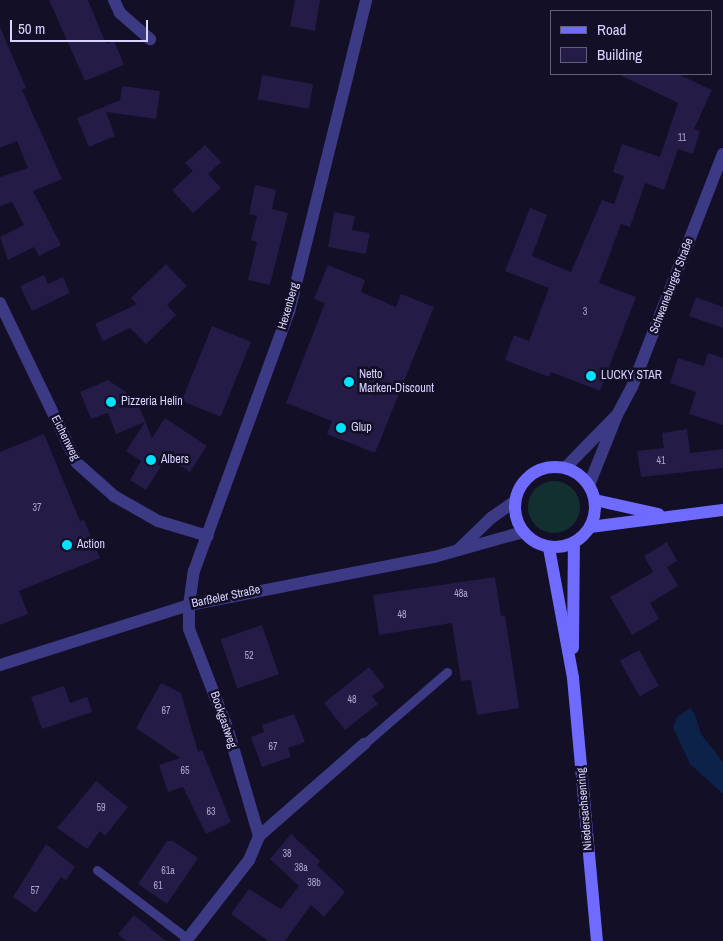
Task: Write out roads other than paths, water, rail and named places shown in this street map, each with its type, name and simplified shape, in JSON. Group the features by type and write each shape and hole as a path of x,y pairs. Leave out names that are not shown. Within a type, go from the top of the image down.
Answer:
{"main road":[{"path":"552,467 565,468 582,478 589,486 595,500 590,527 574,543 549,548 534,542 523,532 516,517 515,501 528,477 552,467"},
{"path":"595,500 665,516"},
{"path":"590,527 723,510"},
{"name":"Niedersachsenring","path":"573,678 574,543"},
{"name":"Niedersachsenring","path":"549,548 573,678 598,941"}],"street":[{"path":"114,0 120,13 150,39"},
{"name":"Hexenberg","path":"189,605 194,571 289,312 366,0"},
{"name":"Schwaneburger Straße","path":"589,486 617,415 632,388 723,154"},
{"name":"Eichenweg","path":"0,303 77,463 114,496 158,521 208,536"},
{"name":"Schwaneburger Straße","path":"565,468 617,415"},
{"path":"458,550 491,518 515,501"},
{"name":"Barßeler Straße","path":"0,665 189,605 458,550 523,532"},
{"name":"Bookgastweg","path":"189,605 189,629 228,730 259,836"},
{"path":"187,940 249,860 259,836 364,744"}],"lane":[{"path":"364,744 447,672"},
{"path":"97,870 187,940"}],"water":[{"path":"690,708 695,714 701,734 723,762 723,794 690,764 673,727 677,717"}],"place":[{"name":"LUCKY STAR","path":"591,376"},
{"name":"Netto Marken-Discount","path":"349,382"},
{"name":"Pizzeria Helin","path":"111,402"},
{"name":"Glup","path":"341,428"},
{"name":"Albers","path":"151,460"},
{"name":"Action","path":"67,545"}]}
